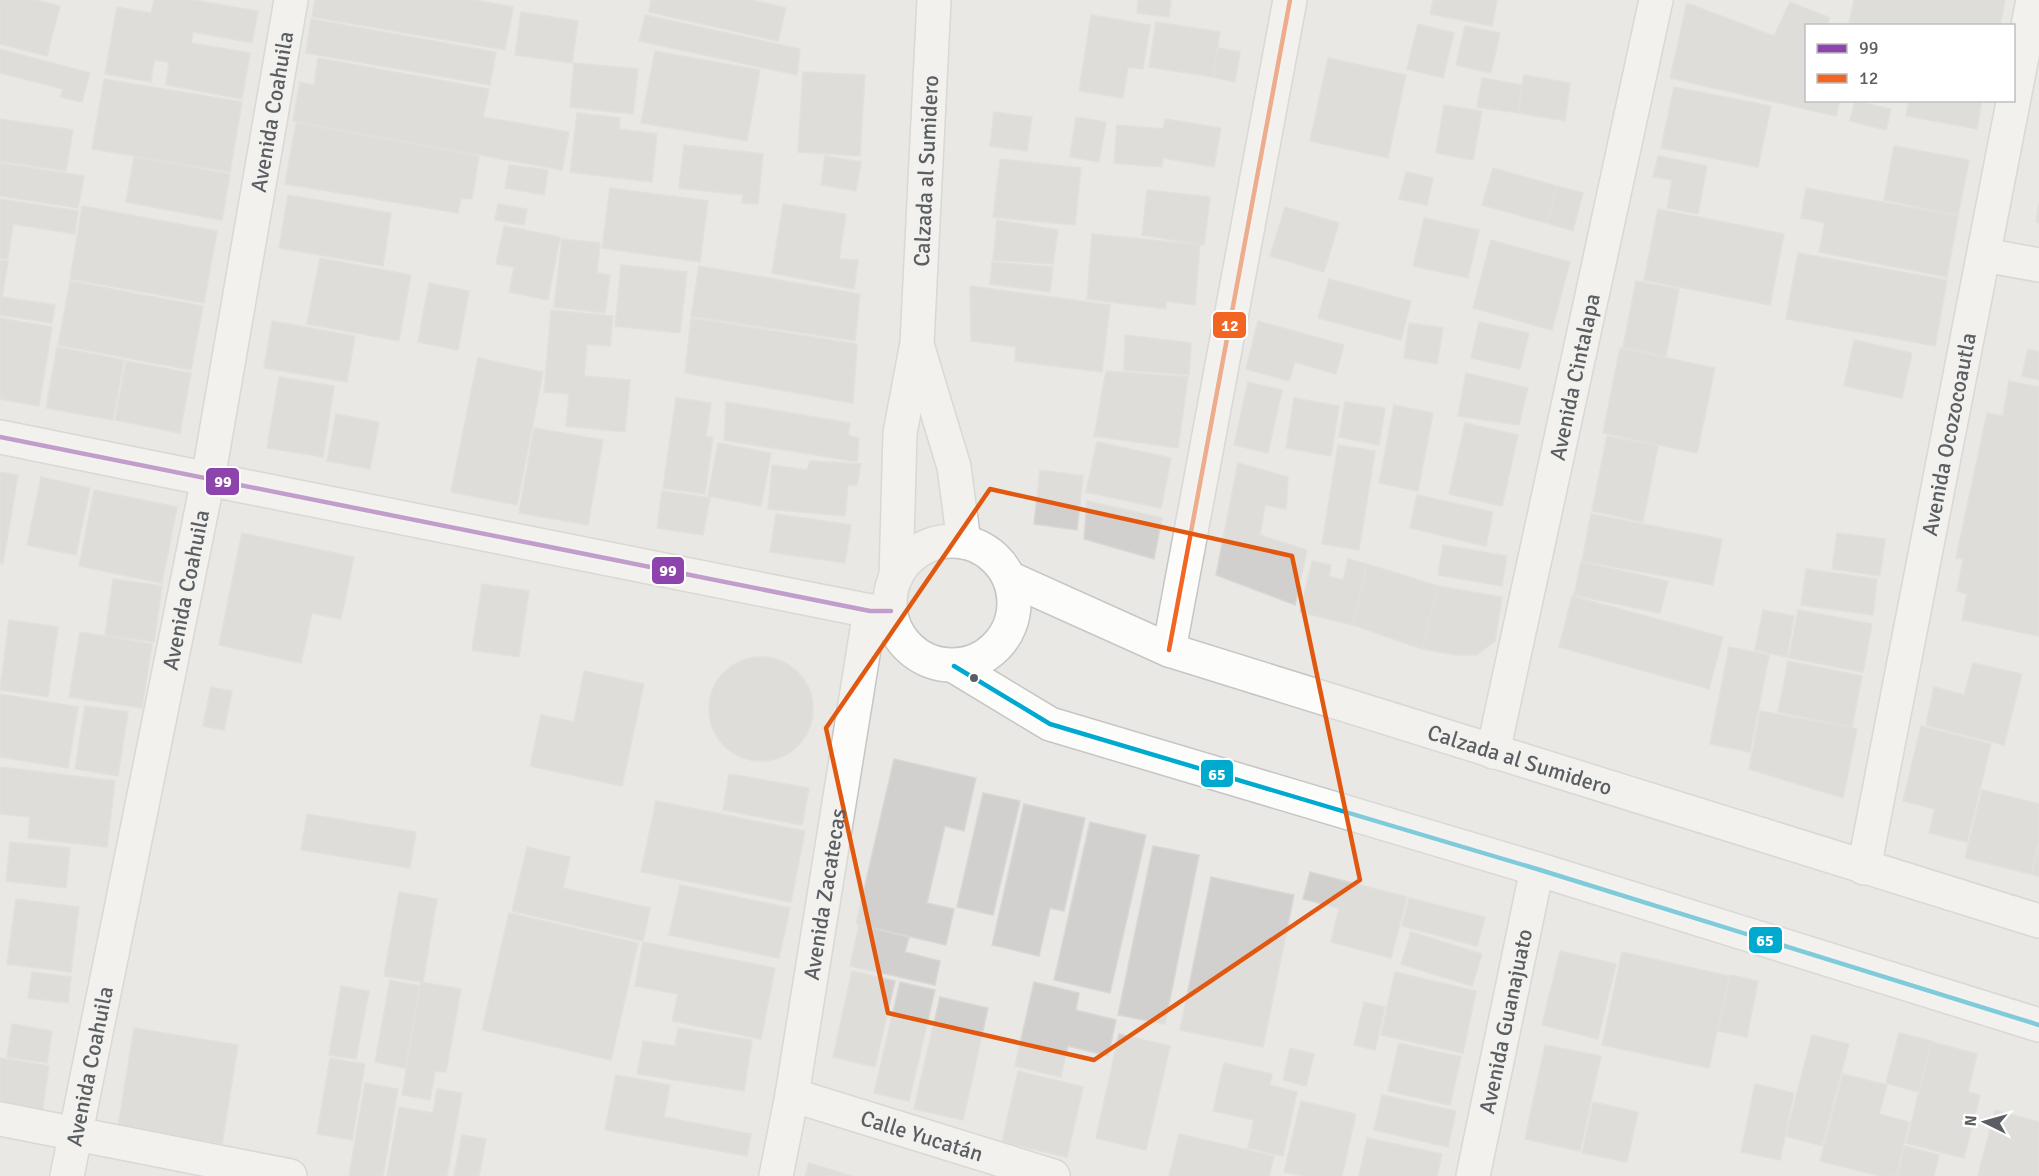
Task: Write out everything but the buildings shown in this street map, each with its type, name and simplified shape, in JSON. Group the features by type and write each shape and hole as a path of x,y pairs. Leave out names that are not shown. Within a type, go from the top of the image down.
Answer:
{"street":[{"name":"Avenida Coahuila","path":"67,1176 208,479 291,0"},
{"name":"Calzada al Sumidero","path":"896,577 900,433 917,343 934,0"},
{"path":"1169,650 1290,0"},
{"name":"Avenida Cintalapa","path":"1494,752 1656,0"},
{"name":"Avenida Ocozocoautla","path":"2015,94 2033,0"},
{"name":"Avenida Ocozocoautla","path":"1864,868 2013,102"},
{"path":"1984,255 2039,265"},
{"name":"Calzada al Sumidero","path":"917,343 954,467 964,542"},
{"path":"0,437 880,611 905,643 918,655 934,663 954,666 974,662 991,652 1005,637 1012,619 1014,598 1009,578 998,561 983,549 964,542 944,541 924,547 907,559 880,611"},
{"name":"Calzada al Sumidero","path":"1009,578 1169,650 2039,921"},
{"name":"Avenida Zacatecas","path":"776,1176 880,611"},
{"path":"954,666 1050,724 1537,869 2039,1026"},
{"name":"Avenida Guanajuato","path":"1473,1176 1537,869"},
{"name":"Calle Yucatán","path":"792,1095 1053,1176"},
{"path":"0,1119 290,1176"}],"highlighted area":[{"path":"990,489 1292,556 1360,880 1094,1060 888,1013 826,728"}],"transit line":[{"name":"12","path":"1169,650 1290,0"},
{"name":"99","path":"0,437 870,611 891,611"},
{"name":"65","path":"954,666 1050,724 1537,869 2039,1025"}]}
